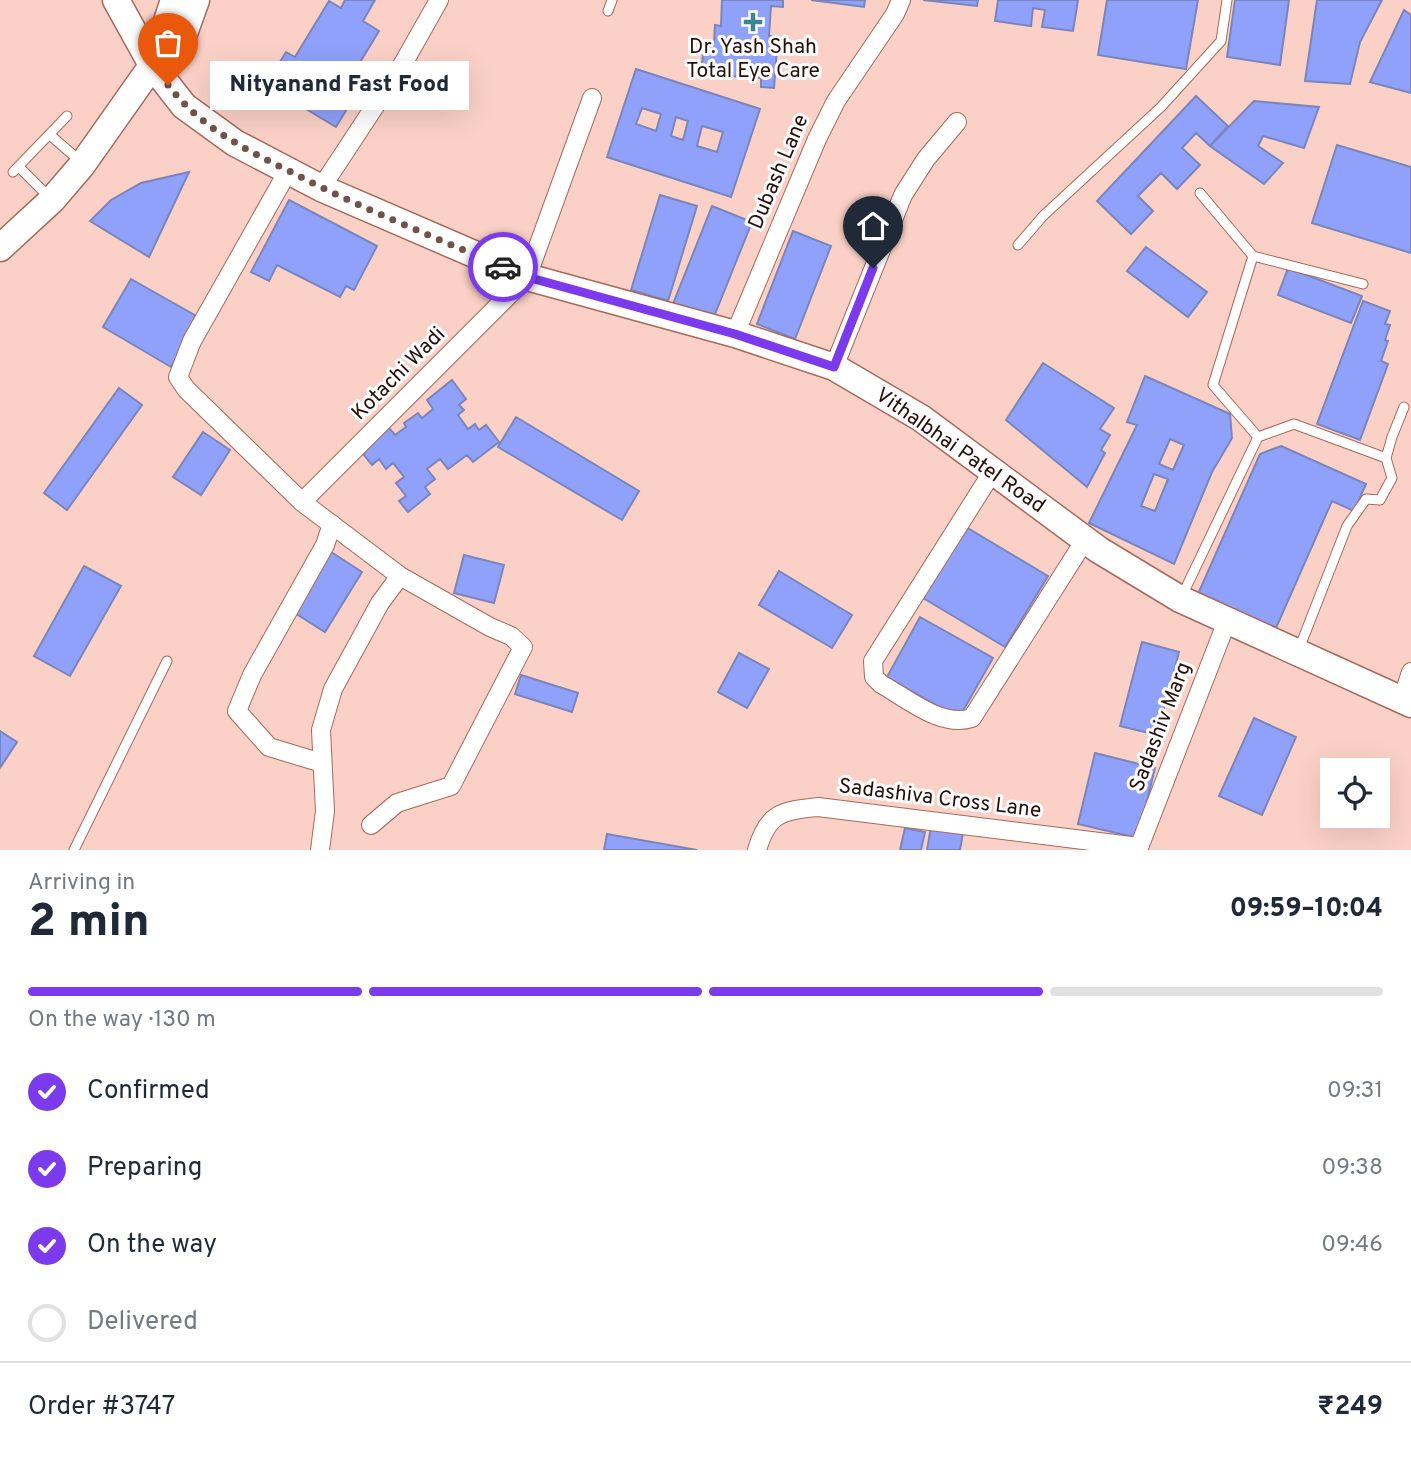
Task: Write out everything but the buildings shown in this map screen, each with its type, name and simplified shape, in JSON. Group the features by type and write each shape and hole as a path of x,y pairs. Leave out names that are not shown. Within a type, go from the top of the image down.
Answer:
{"main road":[{"name":"Vithalbhai Patel Road","path":"117,0 157,59 184,106 235,143 321,188 527,277 735,334 834,367 921,418 1085,540 1180,599 1406,702"},
{"path":"157,59 174,0"},
{"path":"0,248 52,200 83,164 157,59 182,39 196,0"}],"street":[{"path":"321,188 404,62 439,0"},
{"name":"Dubash Lane","path":"735,334 835,102 895,15 901,0"},
{"path":"527,277 592,98"},
{"path":"834,367 903,195 926,159 957,122"},
{"path":"288,171 192,341 178,377 186,389 302,502 400,576 511,636 523,647 451,786 397,803 370,825"},
{"name":"Kotachi Wadi","path":"302,502 527,277"},
{"path":"993,471 873,661 874,677 881,684 946,720 961,721 972,718 1085,540"},
{"path":"322,763 269,747 237,711 252,675 325,545 332,524"},
{"path":"320,850 325,811 321,730 333,689 380,603 400,576"},
{"name":"Sadashiv Marg","path":"1138,848 1227,621"},
{"path":"1406,702 1411,672"},
{"name":"Sadashiva Cross Lane","path":"757,850 767,824 784,811 818,807 1138,848"}],"lane":[{"path":"608,11 612,0"},
{"path":"1018,245 1044,216 1161,107 1221,41 1227,0"},
{"path":"52,200 16,170 67,116"},
{"path":"50,135 83,164"},
{"path":"1200,193 1253,256 1363,284"},
{"path":"1253,256 1213,385 1258,437"},
{"path":"1297,653 1348,526 1366,499 1380,500 1392,478 1386,458 1404,407"},
{"path":"1180,599 1258,437 1294,424 1386,458"},
{"path":"74,850 167,661"}],"way so far":[{"path":"168,85 184,106 235,143 321,188 503,267"}],"place":[{"name":"Dr. Yash Shah Total Eye Care","path":"753,22"},
{"name":"Nityanand Fast Food","path":"168,85"}],"route":[{"path":"503,267 527,277 735,334 834,367 873,268"}]}
